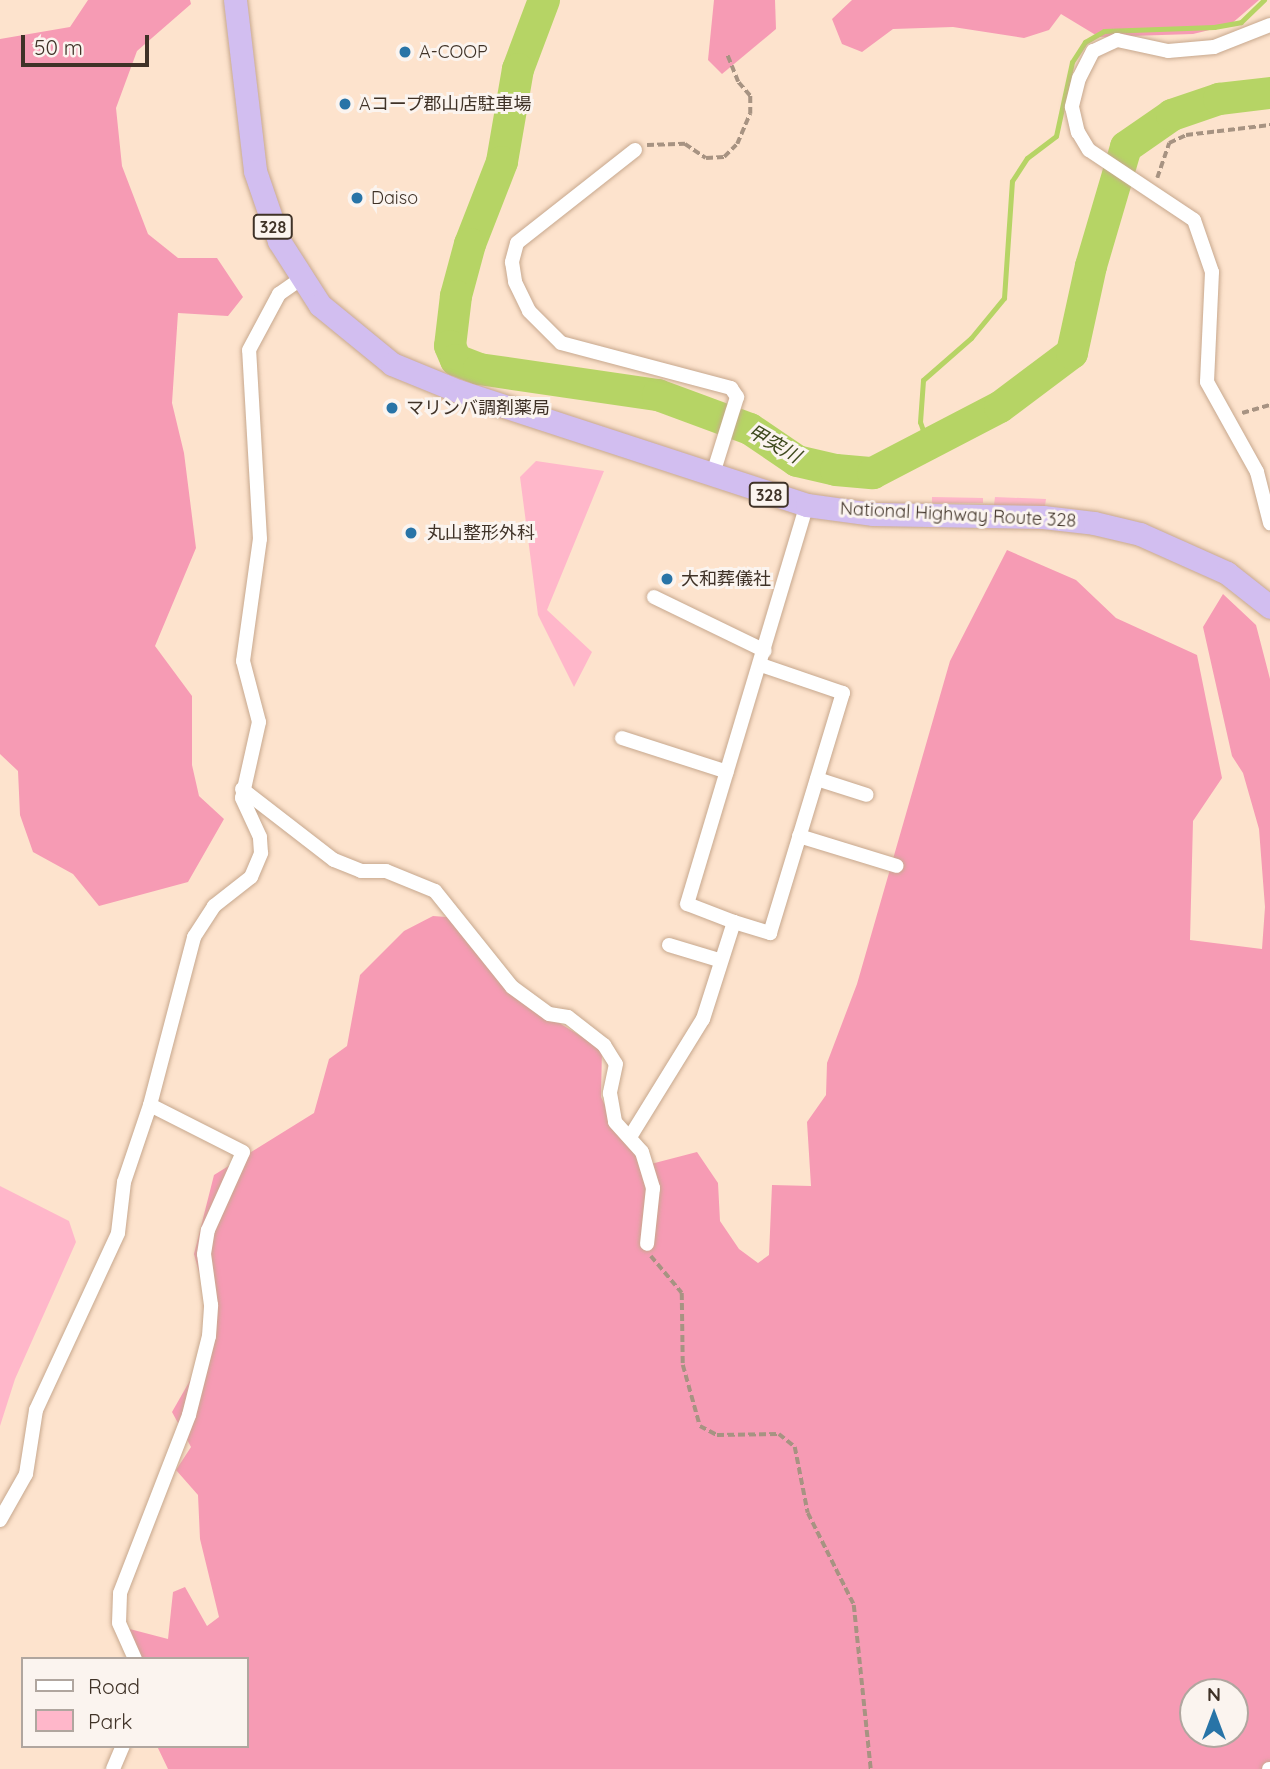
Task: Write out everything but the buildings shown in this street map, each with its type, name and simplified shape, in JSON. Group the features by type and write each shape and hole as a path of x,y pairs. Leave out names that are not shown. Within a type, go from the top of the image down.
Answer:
{"highway":[{"name":"National Highway Route 328","path":"235,0 255,171 275,233 302,278 342,327 392,364 458,391 714,470 807,505 873,514 994,514 1094,523 1187,552 1227,573 1270,607"}],"street":[{"path":"1270,25 1214,47 1168,51 1117,40 1093,51 1079,78 1072,107 1078,132 1089,150 1194,219 1212,272 1214,310 1207,382 1257,472 1270,523"},
{"path":"635,150 517,243 512,262 521,297 545,330 561,343 727,385 737,397 714,470"},
{"path":"0,1520 26,1474 36,1410 114,1245 124,1182 150,1105 194,937 214,906 251,877 259,860 260,837 245,808 242,789 258,743 259,722 243,661 260,539 249,350 279,294 302,278"},
{"path":"654,597 763,658 843,693 770,933 687,904 763,658 807,505"},
{"path":"622,738 726,772"},
{"path":"817,779 867,795"},
{"path":"242,789 334,860 361,871 386,871 435,891 512,987 549,1014 568,1017 604,1045 616,1064 610,1093 615,1122 642,1152 653,1188 647,1244"},
{"path":"799,836 897,866"},
{"path":"630,1137 703,1019 719,960 734,922"},
{"path":"669,945 719,960"},
{"path":"134,1657 119,1623 120,1593 189,1415 209,1336 211,1305 204,1254 208,1230 243,1152 150,1105"},
{"path":"113,1769 123,1748"}],"path":[{"path":"635,150 656,142 685,144 706,158 724,157 737,145 750,114 750,96 738,82 727,55"},
{"path":"1150,192 1169,143 1186,135 1270,124"},
{"path":"1225,417 1270,405"},
{"path":"647,1244 652,1260 682,1293 683,1365 701,1426 717,1435 779,1434 795,1447 808,1513 854,1605 871,1769"}],"green space":[{"path":"536,461 604,471 547,610 592,652 574,687 538,615 520,477"},
{"path":"932,497 983,498 983,503 932,503"},
{"path":"995,497 1046,499 1045,506 994,505"},
{"path":"0,1186 69,1221 76,1242 15,1379 0,1426"}],"shaded area":[{"path":"88,0 190,0 191,4 137,51 116,108 122,166 148,234 178,258 217,258 243,297 228,316 178,313 172,403 184,453 196,548 155,646 192,696 192,765 199,796 224,819 188,882 99,906 73,874 33,852 20,815 18,771 0,754 0,39 70,27"},
{"path":"714,0 775,0 776,29 722,74 708,60"},
{"path":"852,0 1259,0 1230,25 1193,34 1099,37 1061,14 1049,30 1024,38 953,27 893,29 862,52 842,44 832,19"},
{"path":"1007,550 1076,580 1116,618 1197,655 1222,778 1193,821 1190,940 1262,949 1265,907 1259,829 1243,773 1232,756 1203,627 1223,594 1256,625 1270,679 1270,1769 168,1769 158,1748 248,1748 248,1657 131,1657 122,1627 168,1639 173,1592 185,1587 207,1626 219,1617 200,1539 198,1495 176,1470 191,1447 172,1412 216,1335 194,1254 214,1175 314,1113 329,1059 347,1046 360,975 404,931 433,916 460,918 510,993 602,1049 601,1097 618,1132 647,1165 697,1152 718,1183 720,1221 739,1249 758,1263 769,1255 772,1185 811,1186 807,1122 826,1095 827,1063 857,984 950,661"}],"waterway":[{"name":"甲突川","path":"544,0 518,69 502,162 470,244 456,296 450,346 456,360 479,369 658,395 750,429 797,461 836,470 873,473 1000,407 1072,353 1091,266 1126,147 1172,115 1219,99 1270,93"},
{"path":"928,445 920,422 923,380 971,338 1004,298 1012,181 1027,158 1056,136 1072,62 1085,42 1104,31 1214,27 1241,22 1264,0"}],"place":[{"name":"A-COOP","path":"405,52"},
{"name":"Aコープ郡山店駐車場","path":"345,104"},
{"name":"Daiso","path":"357,198"},
{"name":"マリンバ調剤薬局","path":"392,408"},
{"name":"丸山整形外科","path":"411,533"},
{"name":"大和葬儀社","path":"667,579"}]}
